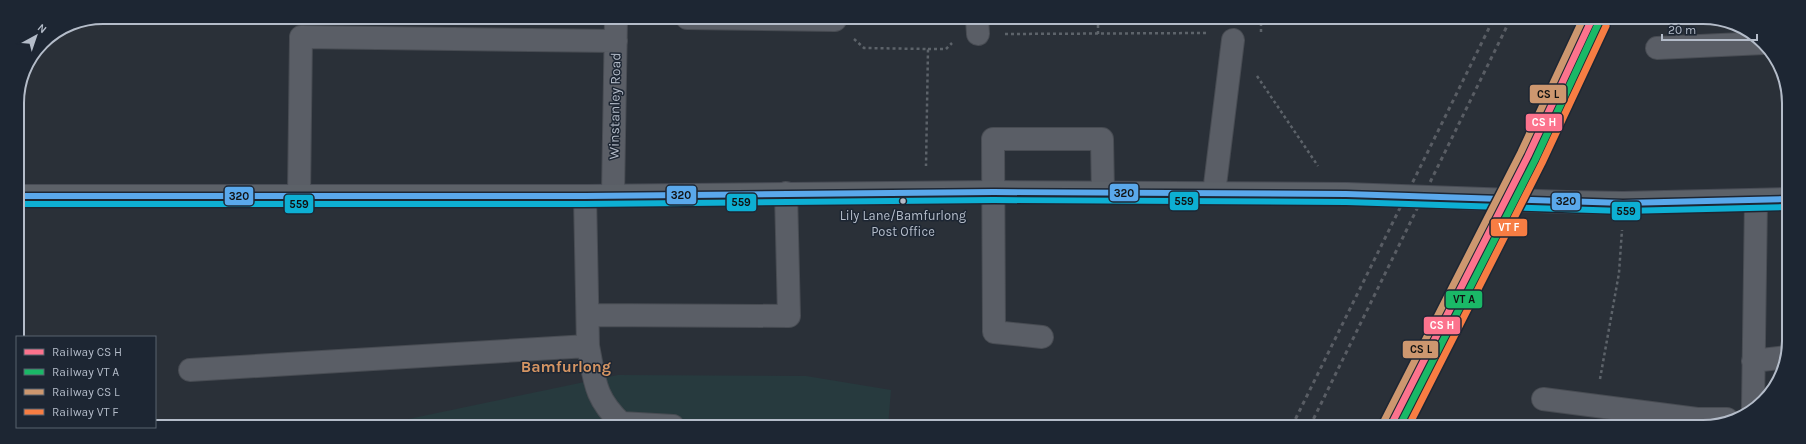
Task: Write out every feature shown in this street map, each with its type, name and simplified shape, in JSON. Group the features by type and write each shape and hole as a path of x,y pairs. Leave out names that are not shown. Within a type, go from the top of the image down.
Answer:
{"main road":[{"path":"24,196 585,196 786,193 1102,192 1341,194 1623,203 1782,199"}],"street":[{"name":"Winstanley Road","path":"613,195 616,24"},
{"path":"299,196 301,37 616,41"},
{"path":"1214,193 1233,40"},
{"path":"1658,48 1756,44"},
{"path":"1042,337 994,332 994,192 992,140 1102,139 1102,192"},
{"path":"588,315 788,316 786,193"},
{"path":"585,196 588,346 596,388 606,408 618,420"},
{"path":"1753,402 1756,201"},
{"path":"190,370 588,346"},
{"path":"1753,361 1780,357"},
{"path":"1543,399 1697,419 1713,419"}],"path":[{"path":"839,24 864,48 946,49 962,34 978,26 1098,34 1207,33 1233,40 1341,194"},
{"path":"1098,24 1098,34"},
{"path":"925,192 928,49"},
{"path":"1592,405 1603,370 1619,272 1623,203"}],"green space":[{"path":"618,375 806,376 891,390 888,420 404,420"}],"railway":[{"path":"1295,420 1491,24"},
{"path":"1313,420 1508,24"}],"transit line":[{"path":"1385,420 1521,152 1581,24"},
{"path":"1394,420 1528,156 1590,24"},
{"path":"1403,420 1535,160 1598,24"},
{"path":"1412,420 1542,163 1606,26"},
{"name":"320","path":"24,196 585,196 994,192 1346,194 1623,203 1782,199"},
{"name":"559","path":"24,204 585,204 994,200 1346,202 1623,211 1782,207"}],"place":[{"name":"Lily Lane/Bamfurlong Post Office","path":"903,201"}],"district":[{"name":"Bamfurlong","path":"566,366"}]}
